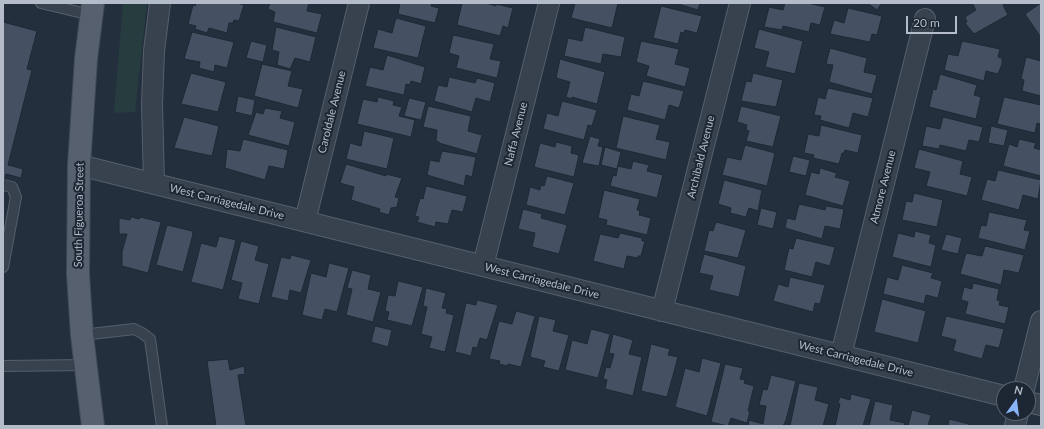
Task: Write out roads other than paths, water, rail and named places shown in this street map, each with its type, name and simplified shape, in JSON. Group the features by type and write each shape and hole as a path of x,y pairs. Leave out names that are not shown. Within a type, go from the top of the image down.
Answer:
{"main road":[{"name":"South Figueroa Street","path":"92,9 86,59 79,165 78,274 82,335 93,426"}],"street":[{"path":"154,184 152,104 154,52 160,3"},
{"name":"Caroldale Avenue","path":"305,220 359,3"},
{"name":"Naffa Avenue","path":"483,266 549,3"},
{"name":"Archibald Avenue","path":"662,311 740,3"},
{"name":"Atmore Avenue","path":"841,355 925,18"},
{"name":"West Carriagedale Drive","path":"79,165 305,220 996,394"},
{"path":"1026,381 1041,321"}],"lane":[{"path":"41,3 92,9"},
{"path":"3,185 12,187 16,197 3,267"},
{"path":"82,335 134,329 150,339 162,426"},
{"path":"3,366 86,365"}]}
